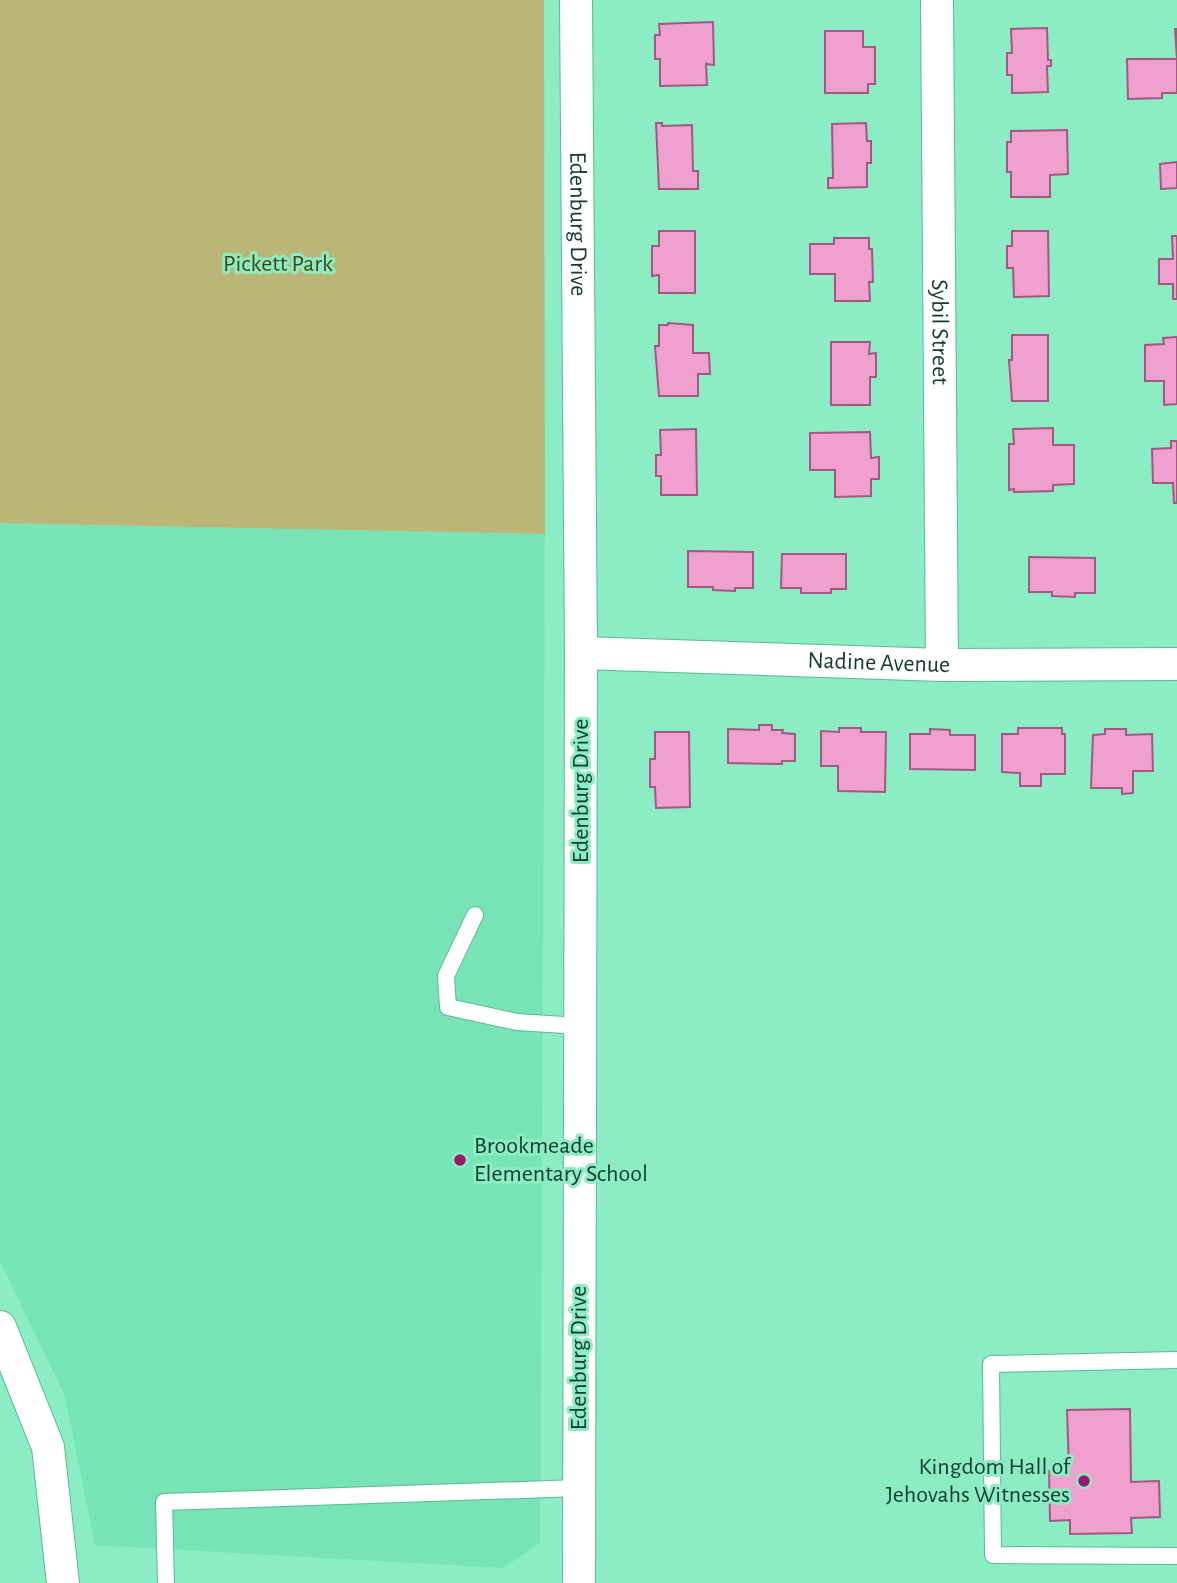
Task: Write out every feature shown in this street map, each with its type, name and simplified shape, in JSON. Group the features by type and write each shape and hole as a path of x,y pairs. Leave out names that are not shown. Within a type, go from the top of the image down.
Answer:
{"street":[{"name":"Edenburg Drive","path":"576,0 581,653 579,1583"},
{"name":"Sybil Street","path":"937,0 942,664"},
{"name":"Nadine Avenue","path":"581,653 942,664 1177,664"},
{"path":"0,1326 48,1447 63,1583"}],"lane":[{"path":"475,915 446,976 448,1007 517,1022 580,1026"},
{"path":"1177,1360 991,1364 993,1555 1177,1556"},
{"path":"166,1583 164,1502 579,1488"}],"shaded area":[{"path":"0,523 545,534 540,1543 503,1568 95,1545 65,1396 0,1261"}],"green space":[{"name":"Pickett Park","path":"0,0 544,0 545,534 0,523"}],"building":[{"path":"713,22 714,65 706,64 707,85 660,86 660,59 655,59 655,35 660,35 659,24"},
{"path":"1047,28 1048,60 1051,60 1051,66 1047,66 1048,92 1012,93 1012,75 1007,75 1007,53 1012,53 1011,29"},
{"path":"825,31 863,31 863,47 875,47 875,84 868,84 868,93 825,93"},
{"path":"1127,59 1177,59 1177,93 1162,93 1162,98 1128,99"},
{"path":"656,123 662,123 662,126 692,125 693,171 698,171 698,189 659,189"},
{"path":"866,123 867,141 871,141 867,187 828,188 828,178 833,178 832,124"},
{"path":"1067,130 1068,174 1050,175 1050,197 1011,197 1011,172 1007,172 1007,142 1011,142 1011,131"},
{"path":"1177,162 1177,188 1161,189 1160,164"},
{"path":"659,231 695,231 695,293 659,293 659,275 652,276 652,246 659,246"},
{"path":"1012,231 1048,231 1049,296 1014,297 1013,268 1007,268 1007,246 1012,246"},
{"path":"1172,236 1177,236 1177,299 1173,299 1173,284 1159,284 1159,259 1173,259"},
{"path":"834,238 869,238 873,282 869,282 870,301 835,301 835,274 810,274 810,244 834,244"},
{"path":"659,325 693,325 693,353 709,353 710,374 698,374 698,396 659,396 655,346 659,346"},
{"path":"1012,335 1048,335 1048,401 1012,401 1009,360 1012,360"},
{"path":"1177,337 1177,404 1164,405 1164,381 1145,381 1145,345 1164,344 1163,338"},
{"path":"831,342 870,342 869,354 876,353 876,377 870,377 870,405 831,405"},
{"path":"1053,428 1053,445 1074,445 1074,484 1053,485 1053,491 1009,490 1009,444 1014,444 1013,429"},
{"path":"696,429 697,495 661,495 661,476 656,476 656,455 661,455 660,430"},
{"path":"870,432 871,458 879,457 879,479 871,479 871,496 835,497 835,470 810,470 810,433"},
{"path":"1171,441 1177,441 1177,503 1174,503 1173,483 1153,483 1152,449 1171,448"},
{"path":"688,551 753,552 753,588 735,588 735,591 713,590 713,587 688,587"},
{"path":"782,554 846,554 846,589 831,589 831,593 801,593 801,588 781,588"},
{"path":"1029,557 1095,558 1095,593 1075,593 1075,597 1052,596 1052,592 1029,592"},
{"path":"759,725 772,725 772,730 795,734 795,761 782,761 782,764 728,763 728,729 759,730"},
{"path":"839,728 861,728 861,732 886,732 885,792 838,791 838,766 821,766 821,731 839,732"},
{"path":"1018,728 1062,728 1062,734 1065,734 1065,774 1041,774 1041,786 1020,786 1020,773 1002,772 1002,734 1018,734"},
{"path":"930,729 950,730 950,735 975,735 975,770 910,769 910,734 930,734"},
{"path":"1105,729 1126,729 1126,735 1152,734 1153,771 1133,771 1133,793 1122,794 1122,788 1091,788 1093,735 1105,734"},
{"path":"655,732 689,732 690,807 656,808 655,787 650,787 650,759 655,759"},
{"path":"1130,1409 1131,1482 1159,1481 1160,1517 1131,1518 1132,1533 1070,1534 1070,1520 1050,1521 1049,1471 1069,1470 1067,1410"}],"place":[{"name":"Brookmeade Elementary School","path":"460,1160"},
{"name":"Kingdom Hall of Jehovahs Witnesses","path":"1084,1481"}]}
